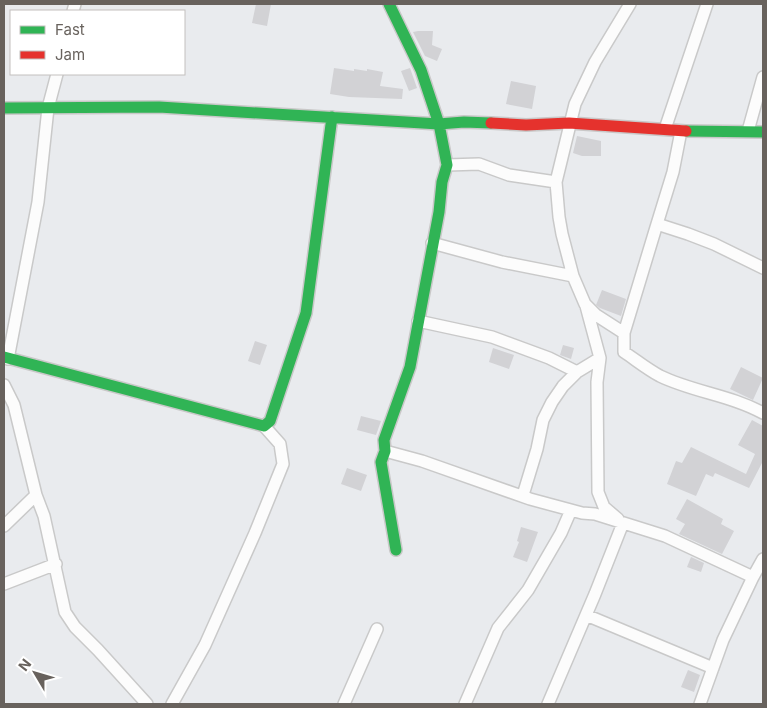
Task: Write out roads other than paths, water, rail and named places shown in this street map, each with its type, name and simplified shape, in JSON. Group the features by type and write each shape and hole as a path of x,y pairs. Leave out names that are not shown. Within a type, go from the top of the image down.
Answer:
{"street":[{"path":"388,4 421,70 439,124 447,165 442,182 410,367 384,440 385,451 381,462 396,550"},
{"path":"623,523 604,507 598,492 596,382 600,358 585,304 573,276 559,217 556,182 575,104 595,62 630,4"},
{"path":"665,129 707,4"},
{"path":"57,75 48,108 38,202 6,358 104,382 264,426 280,444 283,464 255,533 205,645 172,704"},
{"path":"748,131 763,77"},
{"path":"4,108 159,107 439,124 464,122 526,125 569,123 681,131 763,132"},
{"path":"264,426 270,421 306,313 332,117"},
{"path":"681,131 673,172 624,332 624,352 644,367 661,376 734,399 763,413"},
{"path":"447,165 479,164 509,175 556,182"},
{"path":"657,224 714,244 763,268"},
{"path":"432,243 502,262 573,276"},
{"path":"585,304 596,315 624,332"},
{"path":"418,321 492,337 549,358 577,372"},
{"path":"523,495 537,449 543,420 552,402 563,386 577,372 600,358"},
{"path":"4,384 14,405 36,495 44,516 65,612 75,627 147,704"},
{"path":"385,451 422,461 571,510 595,514 665,536 753,577"},
{"path":"4,526 36,495"},
{"path":"465,704 498,628 528,590 561,533 571,510"},
{"path":"548,704 623,523"},
{"path":"700,704 723,640 753,577 763,562"},
{"path":"4,584 56,564"},
{"path":"586,615 712,668"},
{"path":"344,704 377,629"}]}
